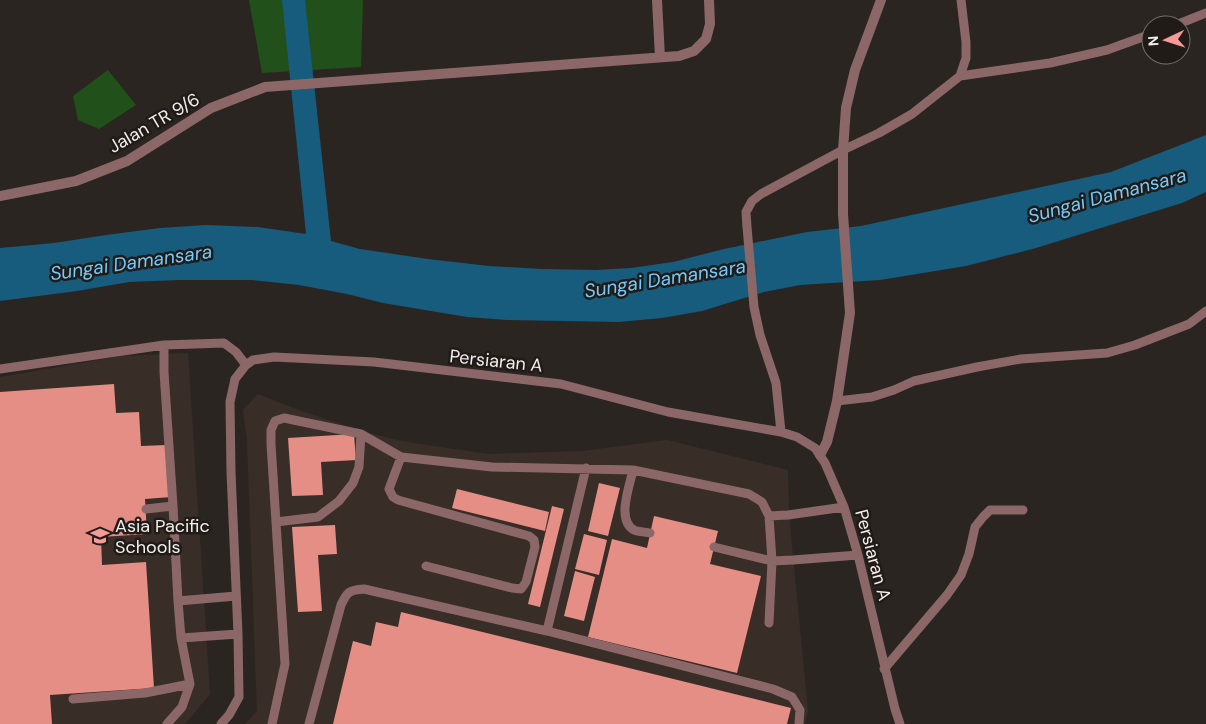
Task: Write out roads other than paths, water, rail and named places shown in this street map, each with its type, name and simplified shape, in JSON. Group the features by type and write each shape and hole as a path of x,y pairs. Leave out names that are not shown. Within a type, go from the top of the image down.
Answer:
{"street":[{"path":"657,0 660,57"},
{"name":"Jalan TR 9/6","path":"0,196 76,181 127,161 211,108 265,87 679,56 694,51 706,39 710,24 709,0"},
{"path":"820,455 827,442 837,401 850,313 843,214 843,150 846,108 855,70 881,0"}],"lane":[{"path":"960,0 966,42 966,58 960,76"},
{"path":"1191,19 1206,13"},
{"path":"781,432 776,383 760,335 754,307 746,212 752,202 761,194 912,114 960,76 1050,64 1107,50 1141,38"},
{"path":"837,401 872,397 914,381 986,365 1022,359 1107,353 1135,345 1189,324 1206,312"},
{"path":"0,369 164,345 224,343 236,352 246,365 235,379 230,402 239,697 229,716 221,724"},
{"path":"164,345 178,601 181,638 190,684 182,707 167,724"},
{"name":"Persiaran A","path":"246,365 253,360 274,357 374,362 561,384 668,412 781,432 797,437 815,448 820,455 844,508 858,555 894,709 900,724"},
{"path":"272,724 285,664 270,444 271,430 275,421 284,418 361,434 401,457 492,467 633,470 749,494 762,502 769,516 772,561 769,623"},
{"path":"276,522 318,517 339,501 353,483 359,468 361,434"},
{"path":"401,457 389,489 393,497 398,500 529,536 534,540 535,547 526,582 521,589 426,566"},
{"path":"547,631 586,468"},
{"path":"633,470 624,510 627,522 634,530 650,533"},
{"path":"146,509 173,506"},
{"path":"769,516 844,508"},
{"path":"884,669 948,595 961,575 969,554 975,528 983,517 990,510 1022,510"},
{"path":"714,547 772,561 858,555"},
{"path":"309,724 341,605 346,595 352,590 364,590 547,631 773,690 792,697 800,710 799,724"},
{"path":"178,601 236,596"},
{"path":"181,638 238,634"},
{"path":"73,699 145,693 190,684"}],"water":[{"name":"Sungai Damansara","path":"282,0 305,0 331,241 360,249 489,266 596,270 631,268 673,262 724,249 807,232 861,226 1111,172 1206,135 1206,192 1182,203 1036,248 966,266 880,280 800,285 764,292 702,311 662,318 619,322 507,320 467,317 383,303 299,285 252,280 129,282 0,301 0,248 54,243 160,228 206,225 258,227 306,234"}],"place":[{"name":"Asia Pacific Schools","path":"100,536"}]}
